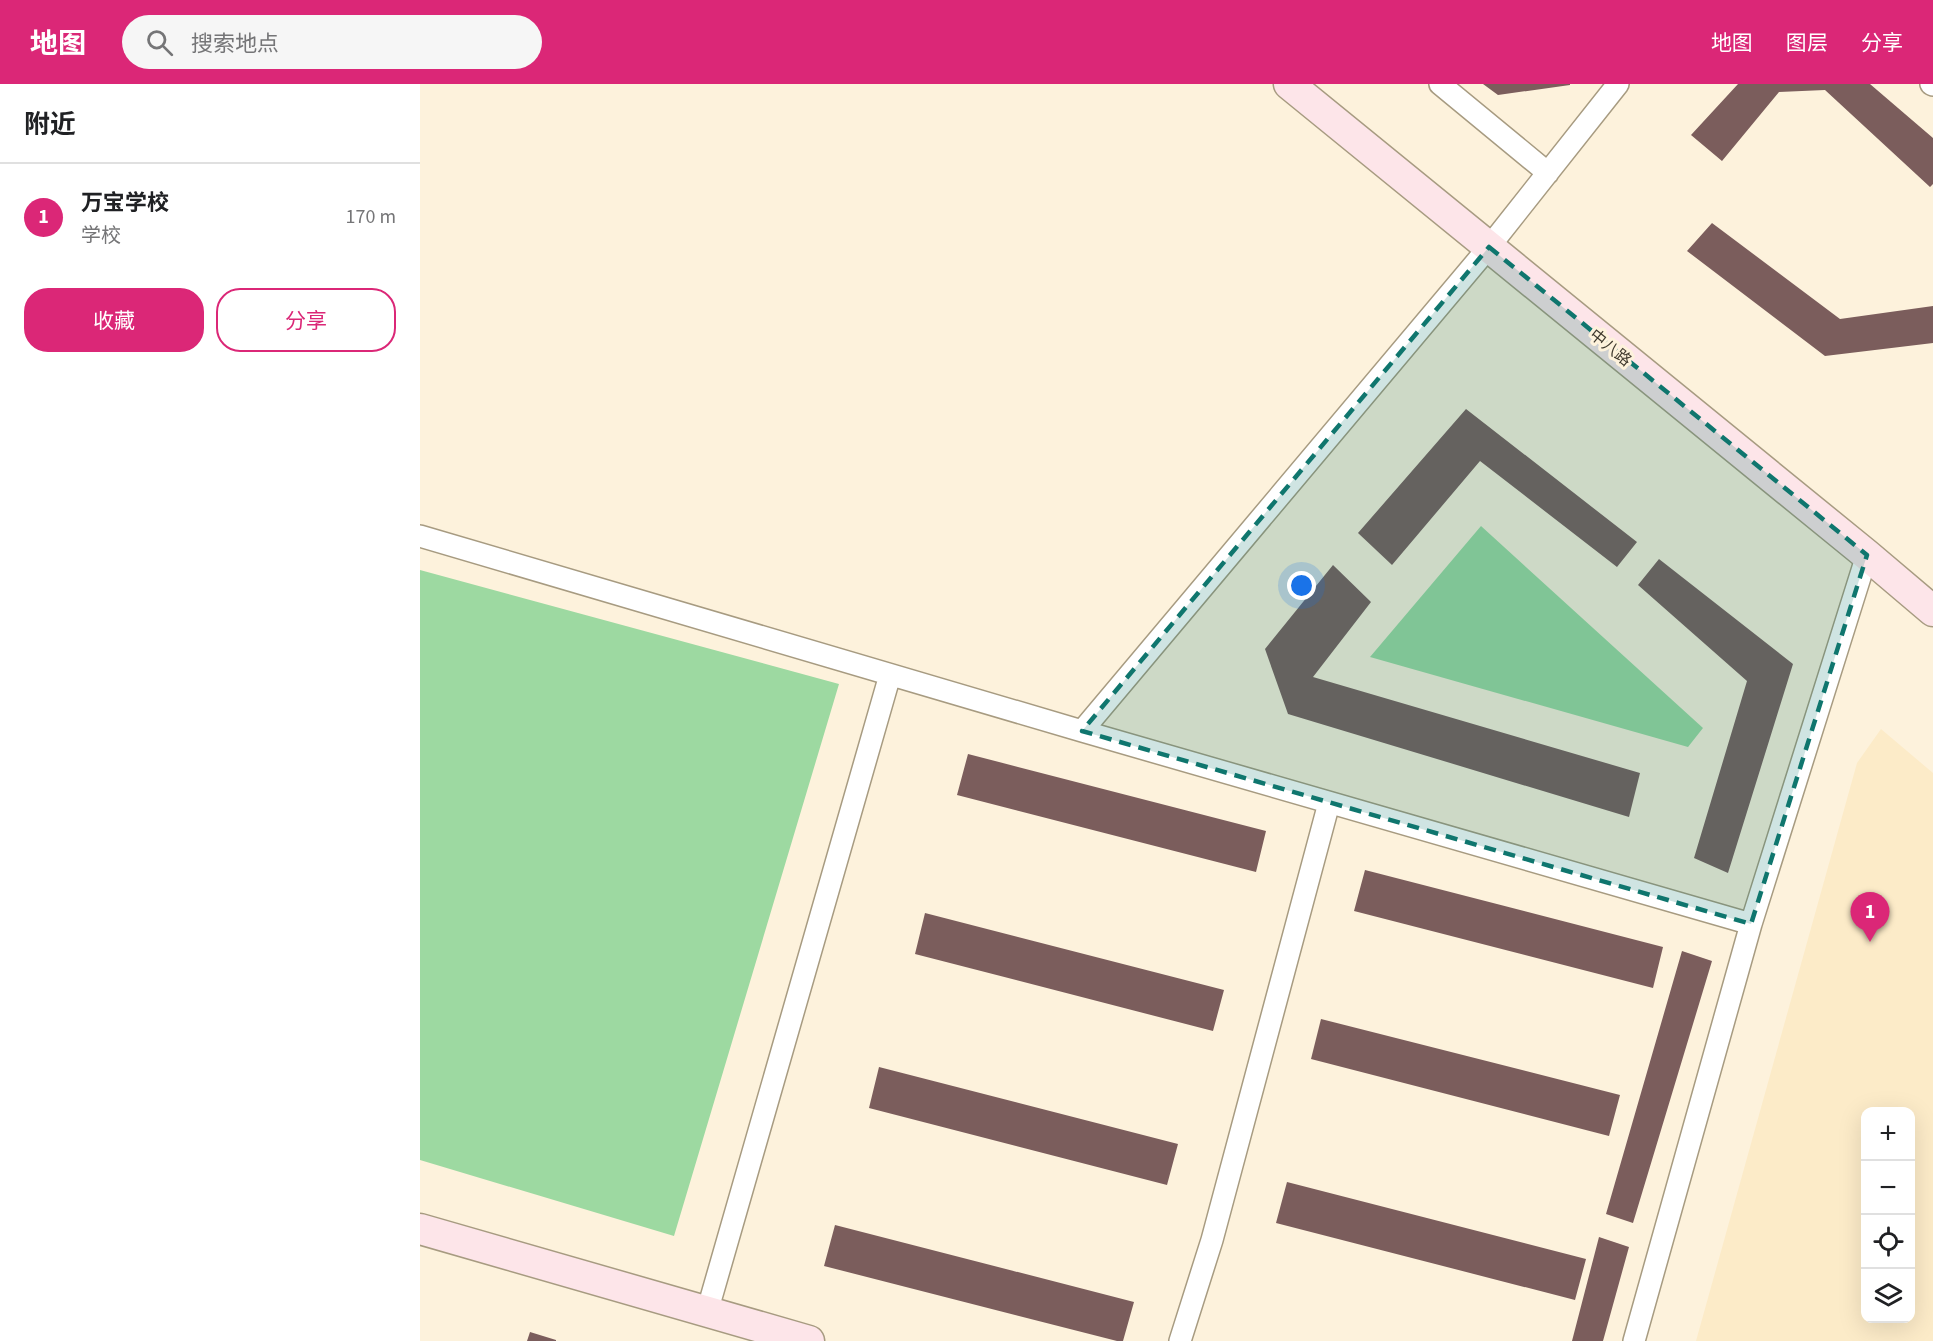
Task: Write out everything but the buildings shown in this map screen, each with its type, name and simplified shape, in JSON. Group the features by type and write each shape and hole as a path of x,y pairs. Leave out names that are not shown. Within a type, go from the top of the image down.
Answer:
{"main road":[{"name":"中八路","path":"1289,84 1933,611"},
{"path":"420,1229 809,1341"}],"street":[{"path":"1440,84 1548,173"},
{"path":"1082,731 1489,247 1618,84"},
{"path":"420,536 1082,731 1751,924"},
{"path":"1634,1341 1751,924 1867,555"},
{"path":"707,1312 890,675"},
{"path":"1180,1341 1212,1240 1329,803"}],"highlighted area":[{"path":"1489,247 1867,555 1751,924 1082,731"}],"shaded area":[{"path":"1881,729 1933,773 1933,1341 1696,1341 1857,763"}],"green space":[{"path":"1481,526 1703,728 1688,747 1370,657"},
{"path":"420,570 839,684 674,1236 420,1160"}],"place":[{"name":"万宝学校","path":"1870,942"}]}
